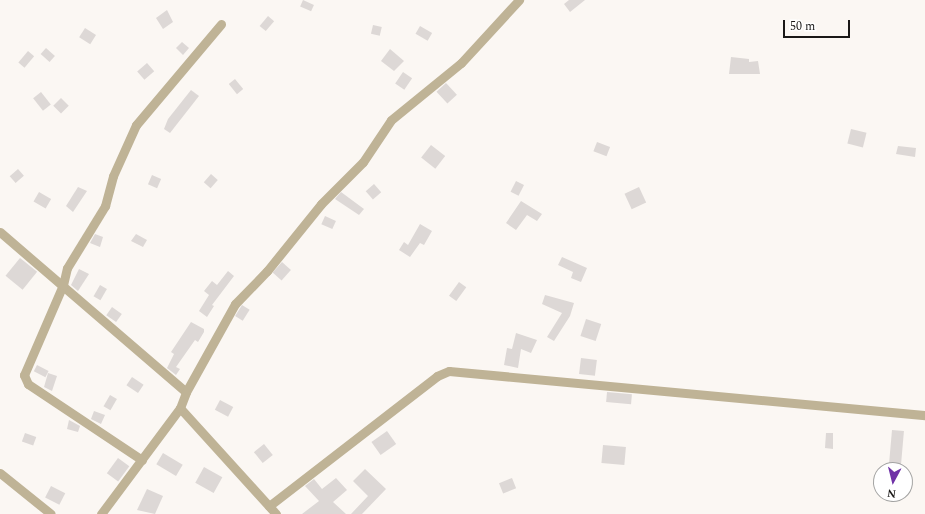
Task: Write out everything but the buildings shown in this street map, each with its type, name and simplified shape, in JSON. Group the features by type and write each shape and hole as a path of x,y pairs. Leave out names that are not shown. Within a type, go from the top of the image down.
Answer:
{"street":[{"path":"101,514 180,408 186,392 235,304 267,271 321,204 363,162 391,120 461,63 519,0"},
{"path":"142,460 25,380 26,367 63,285 70,263 105,206 113,176 136,125 221,24"},
{"path":"0,232 186,392"},
{"path":"269,506 437,376 449,371 925,415"},
{"path":"180,408 276,514"},
{"path":"0,473 51,514"}]}
